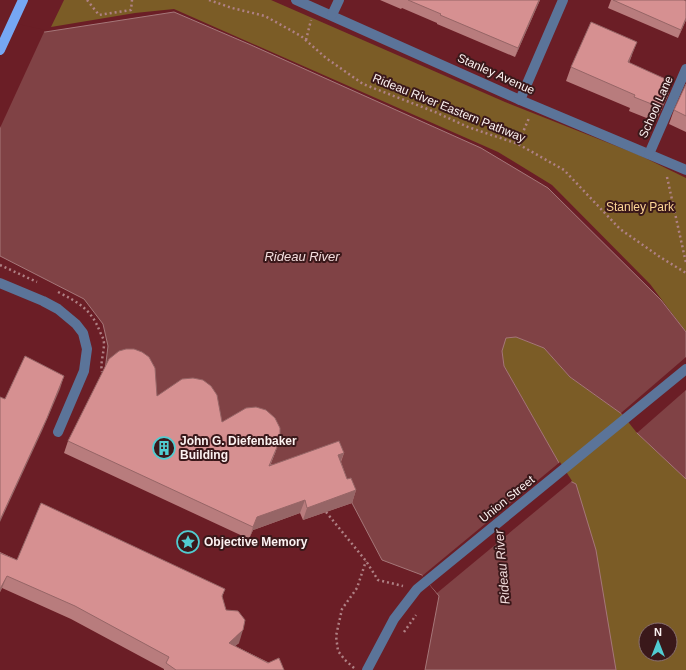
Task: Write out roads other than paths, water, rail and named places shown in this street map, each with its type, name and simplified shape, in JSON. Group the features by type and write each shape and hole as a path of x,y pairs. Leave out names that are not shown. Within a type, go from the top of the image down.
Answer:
{"main road":[{"path":"0,50 23,0"}],"street":[{"name":"Stanley Avenue","path":"296,0 520,100 686,170"},
{"path":"332,15 338,0"},
{"path":"520,100 563,0"},
{"name":"School Lane","path":"649,154 686,69"},
{"path":"0,283 58,309 76,324 83,333 87,350 84,371 58,432"},
{"name":"Union Street","path":"367,670 394,619 417,589 686,369"}],"water":[{"name":"Rideau River","path":"174,12 481,148 548,188 661,300 686,332 686,479 637,433 635,427 626,417 570,377 544,348 516,337 506,338 502,351 504,366 563,470 570,481 576,484 596,550 616,670 425,670 439,596 422,575 382,560 352,503 347,490 284,471 270,464 275,452 231,426 163,406 105,371 108,346 103,324 84,299 0,256 0,22 45,32"}],"place":[{"name":"John G. Diefenbaker Building","path":"164,448"},
{"name":"Objective Memory","path":"188,542"}],"park label":[{"name":"Stanley Park","path":"640,207"}]}
